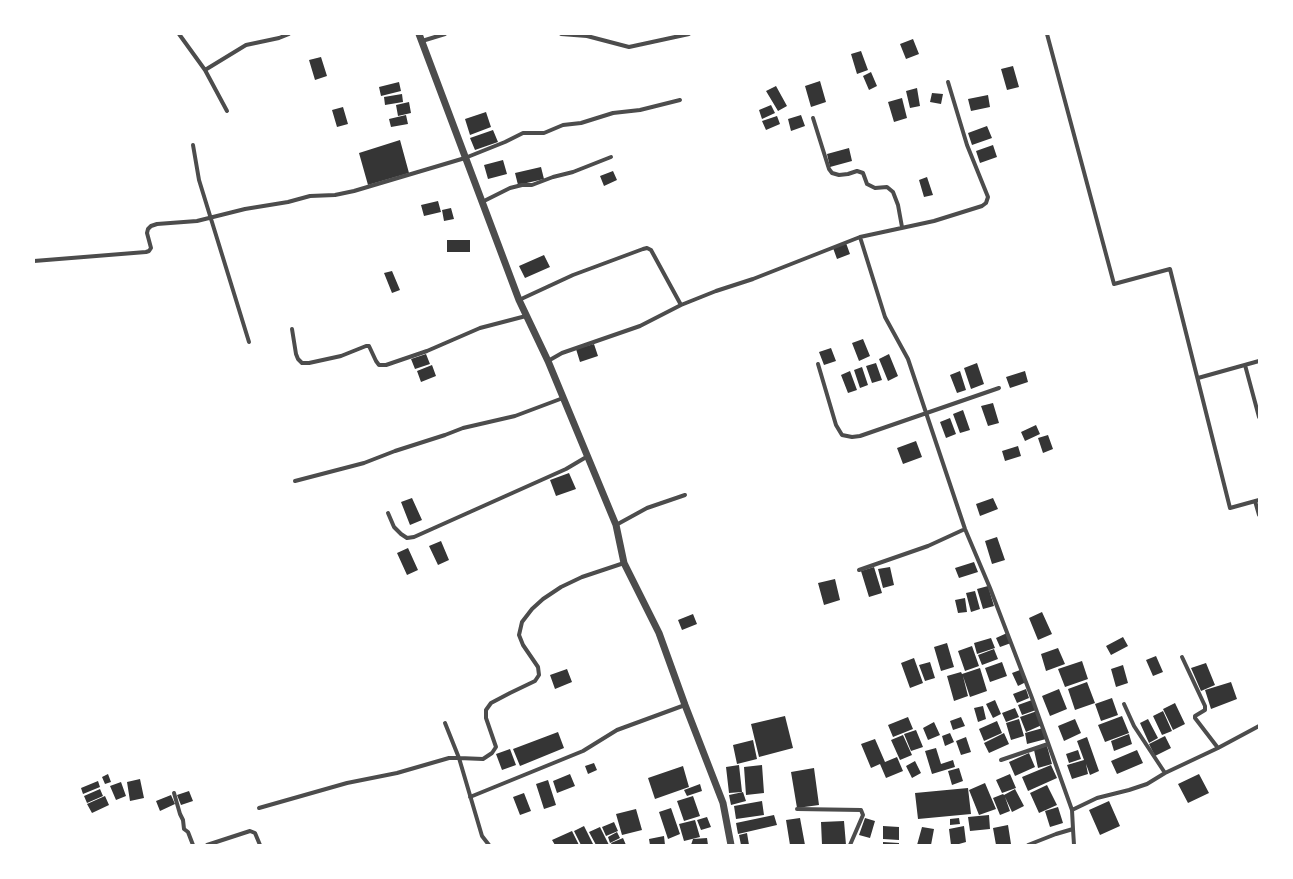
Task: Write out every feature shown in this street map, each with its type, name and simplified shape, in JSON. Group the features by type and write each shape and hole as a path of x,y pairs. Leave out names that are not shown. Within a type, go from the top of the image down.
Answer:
{"street":[{"path":"179,34 205,70 227,111"},
{"path":"205,70 246,46 279,38 288,34"},
{"path":"445,34 420,38 519,300 548,361 616,525 624,563 659,633 684,705 723,803 731,845"},
{"path":"561,34 587,36 629,47 689,34"},
{"path":"1047,34 1114,284 1170,269 1230,508 1257,501 1259,515"},
{"path":"548,361 562,353 640,326 681,305 716,291 753,279 860,237 934,221 977,208 986,203 988,197 967,145 948,82"},
{"path":"34,261 146,252 151,248 147,233 151,226 166,223 197,221 245,209 310,196 335,195 354,191 465,158 523,133 544,132 563,125 581,123 613,113 640,110 680,100"},
{"path":"814,118 829,169 832,173 839,175 857,171 863,173 867,184 875,188 887,187 894,192 902,227"},
{"path":"193,145 199,180 249,342"},
{"path":"482,202 510,188 522,185 532,185 584,168 611,157"},
{"path":"860,237 885,317 908,359 965,530 1008,635 1072,810 1074,845"},
{"path":"519,300 572,276 647,248 651,250 681,305"},
{"path":"292,329 296,354 298,360 302,363 309,363 341,356 369,346 376,362 379,365 386,365 427,351 480,328 526,316"},
{"path":"1198,378 1259,361"},
{"path":"818,364 836,424 842,435 852,437 860,436 999,388"},
{"path":"1245,365 1259,417"},
{"path":"296,481 364,463 462,428 515,416 563,398"},
{"path":"388,512 394,527 401,534 407,538 414,537 566,469 588,456"},
{"path":"616,525 647,508 684,495"},
{"path":"860,570 928,546 965,530"},
{"path":"259,808 347,783 397,773 449,758 483,759 492,753 496,747 486,718 486,710 491,703 535,681 538,678 538,667 523,645 519,635 522,622 532,609 561,587 624,563"},
{"path":"1182,657 1205,708 1205,710 1195,718 1218,748"},
{"path":"1124,704 1134,726 1165,773"},
{"path":"470,797 583,751 617,730 684,705"},
{"path":"445,723 459,758 482,836 489,845"},
{"path":"1072,810 1096,798 1147,784 1165,773 1218,748 1259,726"},
{"path":"1001,760 1048,744"},
{"path":"174,793 183,820 184,829 188,832 193,845"},
{"path":"797,809 861,810 863,815 850,845"},
{"path":"1028,845 1073,829"},
{"path":"207,845 250,831 255,833 260,845"}],"building":[{"path":"913,39 919,54 906,59 900,44"},
{"path":"861,51 868,70 857,74 851,54"},
{"path":"321,57 327,76 315,80 309,60"},
{"path":"1013,66 1019,87 1007,90 1001,69"},
{"path":"871,72 877,86 869,90 863,76"},
{"path":"820,81 826,102 811,107 805,86"},
{"path":"399,82 401,91 381,96 379,87"},
{"path":"776,86 787,106 778,111 766,91"},
{"path":"917,88 920,106 910,108 906,91"},
{"path":"932,93 943,94 941,104 930,102"},
{"path":"402,94 403,102 385,105 384,97"},
{"path":"988,95 990,107 971,111 968,99"},
{"path":"902,98 907,118 894,122 888,102"},
{"path":"409,102 411,113 398,116 396,105"},
{"path":"771,105 775,113 762,119 759,110"},
{"path":"343,107 348,124 337,127 332,110"},
{"path":"486,112 491,127 470,135 465,119"},
{"path":"406,115 408,124 391,127 389,119"},
{"path":"801,115 805,126 791,131 788,119"},
{"path":"777,116 780,124 766,130 762,121"},
{"path":"987,126 992,138 972,145 968,133"},
{"path":"493,130 498,142 475,150 470,138"},
{"path":"400,140 409,173 368,185 359,153"},
{"path":"993,145 997,157 980,163 976,151"},
{"path":"849,148 852,161 830,167 827,154"},
{"path":"503,160 507,174 488,179 484,165"},
{"path":"541,167 544,179 518,185 515,173"},
{"path":"613,171 617,180 604,186 600,176"},
{"path":"927,177 933,195 924,197 919,180"},
{"path":"438,201 441,212 424,216 421,205"},
{"path":"451,208 454,219 444,221 442,210"},
{"path":"447,240 470,240 470,252 447,252"},
{"path":"846,243 850,254 837,259 833,248"},
{"path":"544,255 550,267 525,278 519,266"},
{"path":"392,271 400,290 392,293 384,273"},
{"path":"863,339 870,356 859,361 852,343"},
{"path":"594,344 598,356 580,362 576,349"},
{"path":"831,348 836,361 824,365 819,352"},
{"path":"426,354 430,364 415,369 411,359"},
{"path":"889,354 898,376 888,381 879,359"},
{"path":"876,363 882,380 872,383 866,366"},
{"path":"977,363 984,384 971,389 964,368"},
{"path":"432,365 436,376 421,382 417,371"},
{"path":"862,367 868,385 860,388 854,370"},
{"path":"850,371 857,390 848,393 841,375"},
{"path":"960,371 966,390 957,393 950,375"},
{"path":"1025,371 1028,382 1010,388 1006,377"},
{"path":"993,403 999,423 988,426 981,406"},
{"path":"963,410 970,430 960,433 953,414"},
{"path":"950,418 956,434 946,438 940,422"},
{"path":"1036,425 1040,434 1025,441 1021,432"},
{"path":"1048,435 1053,449 1043,453 1038,438"},
{"path":"916,441 922,457 903,464 897,448"},
{"path":"1018,446 1021,456 1005,461 1002,451"},
{"path":"569,473 576,489 556,496 550,480"},
{"path":"412,498 422,520 410,525 401,502"},
{"path":"993,498 998,509 980,516 976,504"},
{"path":"997,537 1005,560 992,564 985,541"},
{"path":"441,541 449,560 438,565 429,546"},
{"path":"408,548 418,570 407,575 397,553"},
{"path":"974,562 978,572 959,578 955,568"},
{"path":"874,567 882,593 869,597 861,571"},
{"path":"890,567 894,585 883,588 878,569"},
{"path":"835,579 840,600 824,605 818,583"},
{"path":"988,586 994,606 983,609 977,589"},
{"path":"975,591 980,609 971,612 966,593"},
{"path":"965,598 967,612 958,613 955,600"},
{"path":"1042,612 1052,634 1038,640 1029,618"},
{"path":"693,614 697,624 682,630 678,620"},
{"path":"1007,633 1011,643 1000,647 996,638"},
{"path":"1123,637 1128,646 1111,655 1106,646"},
{"path":"991,638 995,648 977,654 974,643"},
{"path":"947,643 954,667 941,671 934,647"},
{"path":"972,646 979,666 965,671 958,651"},
{"path":"1058,648 1065,664 1046,671 1041,654"},
{"path":"994,649 998,659 982,665 978,655"},
{"path":"1156,656 1163,672 1153,676 1146,660"},
{"path":"914,658 923,683 910,688 901,663"},
{"path":"1082,661 1088,679 1065,687 1058,669"},
{"path":"930,662 935,678 925,681 919,665"},
{"path":"1002,662 1007,676 990,682 985,668"},
{"path":"1206,663 1215,685 1201,691 1191,668"},
{"path":"1123,665 1128,683 1116,687 1111,669"},
{"path":"980,668 987,691 970,697 963,676 968,696 954,701 947,676 961,672 962,674"},
{"path":"567,669 572,682 555,689 550,675"},
{"path":"1020,670 1026,682 1018,686 1012,673"},
{"path":"1087,682 1095,703 1075,710 1068,689"},
{"path":"1231,682 1237,699 1211,709 1205,690"},
{"path":"1026,689 1029,698 1017,703 1013,694"},
{"path":"1059,689 1067,709 1050,716 1042,696"},
{"path":"1112,698 1118,715 1101,721 1095,704"},
{"path":"995,700 1001,714 993,718 986,704"},
{"path":"1032,700 1036,710 1022,715 1018,705"},
{"path":"1175,703 1185,724 1173,730 1163,709"},
{"path":"983,706 986,719 978,722 974,708"},
{"path":"1015,708 1019,717 1006,722 1002,713"},
{"path":"1037,711 1042,725 1026,732 1020,717"},
{"path":"1163,711 1172,731 1162,735 1153,716"},
{"path":"785,716 793,748 759,757 751,724"},
{"path":"1122,716 1129,733 1105,742 1098,725"},
{"path":"908,717 913,729 893,737 888,725"},
{"path":"961,717 965,726 953,730 950,721"},
{"path":"1019,719 1024,736 1011,740 1006,723"},
{"path":"1075,719 1081,733 1064,741 1058,726"},
{"path":"1148,719 1158,738 1149,743 1140,723"},
{"path":"997,721 1002,733 984,741 979,729"},
{"path":"934,722 940,735 928,740 923,728"},
{"path":"1043,728 1046,739 1027,744 1025,733"},
{"path":"916,730 923,747 911,751 904,734"},
{"path":"558,732 564,748 520,766 513,749"},
{"path":"950,733 954,742 945,746 942,736"},
{"path":"1004,733 1009,744 989,753 984,743"},
{"path":"1129,734 1132,744 1114,751 1111,741"},
{"path":"903,735 912,755 900,760 891,740"},
{"path":"1165,736 1171,748 1155,756 1149,744"},
{"path":"966,737 971,752 961,755 956,741"},
{"path":"1087,737 1099,771 1090,775 1086,764 1088,774 1072,779 1067,765 1084,760 1077,741"},
{"path":"875,739 885,762 897,757 903,771 886,778 880,764 871,768 861,744"},
{"path":"753,740 757,759 737,764 733,745"},
{"path":"1047,746 1052,764 1038,768 1034,750"},
{"path":"936,748 941,764 953,760 955,767 932,774 925,751"},
{"path":"510,749 516,765 502,770 496,754"},
{"path":"1078,750 1081,759 1069,763 1066,754"},
{"path":"1137,750 1143,763 1117,774 1111,761"},
{"path":"1029,753 1035,767 1015,776 1009,762"},
{"path":"915,761 921,773 912,778 906,766"},
{"path":"594,763 597,770 588,774 585,766"},
{"path":"739,765 742,792 729,793 726,767"},
{"path":"762,765 764,793 746,795 744,767"},
{"path":"1051,765 1057,778 1028,791 1022,777"},
{"path":"683,766 689,787 655,799 648,778"},
{"path":"814,768 819,805 797,808 791,772"},
{"path":"959,768 963,781 952,785 948,771"},
{"path":"108,774 111,782 105,784 102,777"},
{"path":"570,774 575,786 557,793 553,781"},
{"path":"1010,774 1016,788 1002,793 996,780"},
{"path":"1199,774 1209,793 1188,803 1178,784"},
{"path":"140,779 144,798 130,801 127,782"},
{"path":"548,780 556,805 544,809 536,784"},
{"path":"98,781 100,787 83,794 81,788"},
{"path":"121,782 126,796 116,800 110,786"},
{"path":"985,783 996,809 979,815 969,790"},
{"path":"700,784 702,791 687,796 684,790"},
{"path":"1047,785 1057,805 1039,813 1030,793"},
{"path":"968,788 971,814 918,819 915,793"},
{"path":"100,789 103,796 87,803 84,796"},
{"path":"1015,789 1024,806 1012,812 1005,797 1010,811 1000,815 993,798 1003,794 1004,795"},
{"path":"189,791 193,801 181,805 177,795"},
{"path":"743,792 746,801 731,805 729,795"},
{"path":"524,793 531,811 520,815 513,797"},
{"path":"171,795 175,804 160,811 156,801"},
{"path":"105,796 109,805 92,813 87,804"},
{"path":"693,796 700,816 684,821 677,801"},
{"path":"762,801 764,815 736,819 734,806"},
{"path":"1109,801 1120,826 1100,835 1089,810"},
{"path":"1058,807 1063,823 1050,827 1045,811"},
{"path":"671,808 680,834 668,839 659,812"},
{"path":"636,809 642,830 622,835 616,814"},
{"path":"774,815 777,825 738,834 736,823"},
{"path":"989,815 990,829 970,831 968,817"},
{"path":"707,817 711,827 701,830 697,820"},
{"path":"800,818 805,845 790,845 786,820"},
{"path":"865,818 875,821 870,838 859,835"},
{"path":"959,818 960,824 950,825 950,819"},
{"path":"695,820 700,837 684,841 679,824"},
{"path":"844,821 846,845 822,845 821,822"},
{"path":"614,822 618,831 606,836 602,827"},
{"path":"1008,825 1011,844 996,845 993,828"},
{"path":"584,826 593,844 591,845 581,845 574,831"},
{"path":"883,826 899,827 899,840 883,839"},
{"path":"964,826 966,842 959,845 951,845 949,829"},
{"path":"600,827 609,845 596,845 589,832"},
{"path":"922,827 934,829 931,845 917,845"},
{"path":"572,831 579,845 555,845 552,840"},
{"path":"617,832 620,838 610,843 608,837"},
{"path":"747,833 749,845 741,845 739,835"},
{"path":"664,836 665,845 650,845 649,839"},
{"path":"623,838 626,845 612,845 611,843"},
{"path":"707,838 708,845 691,845 693,839"},
{"path":"883,842 899,843 899,845 883,845"}]}
